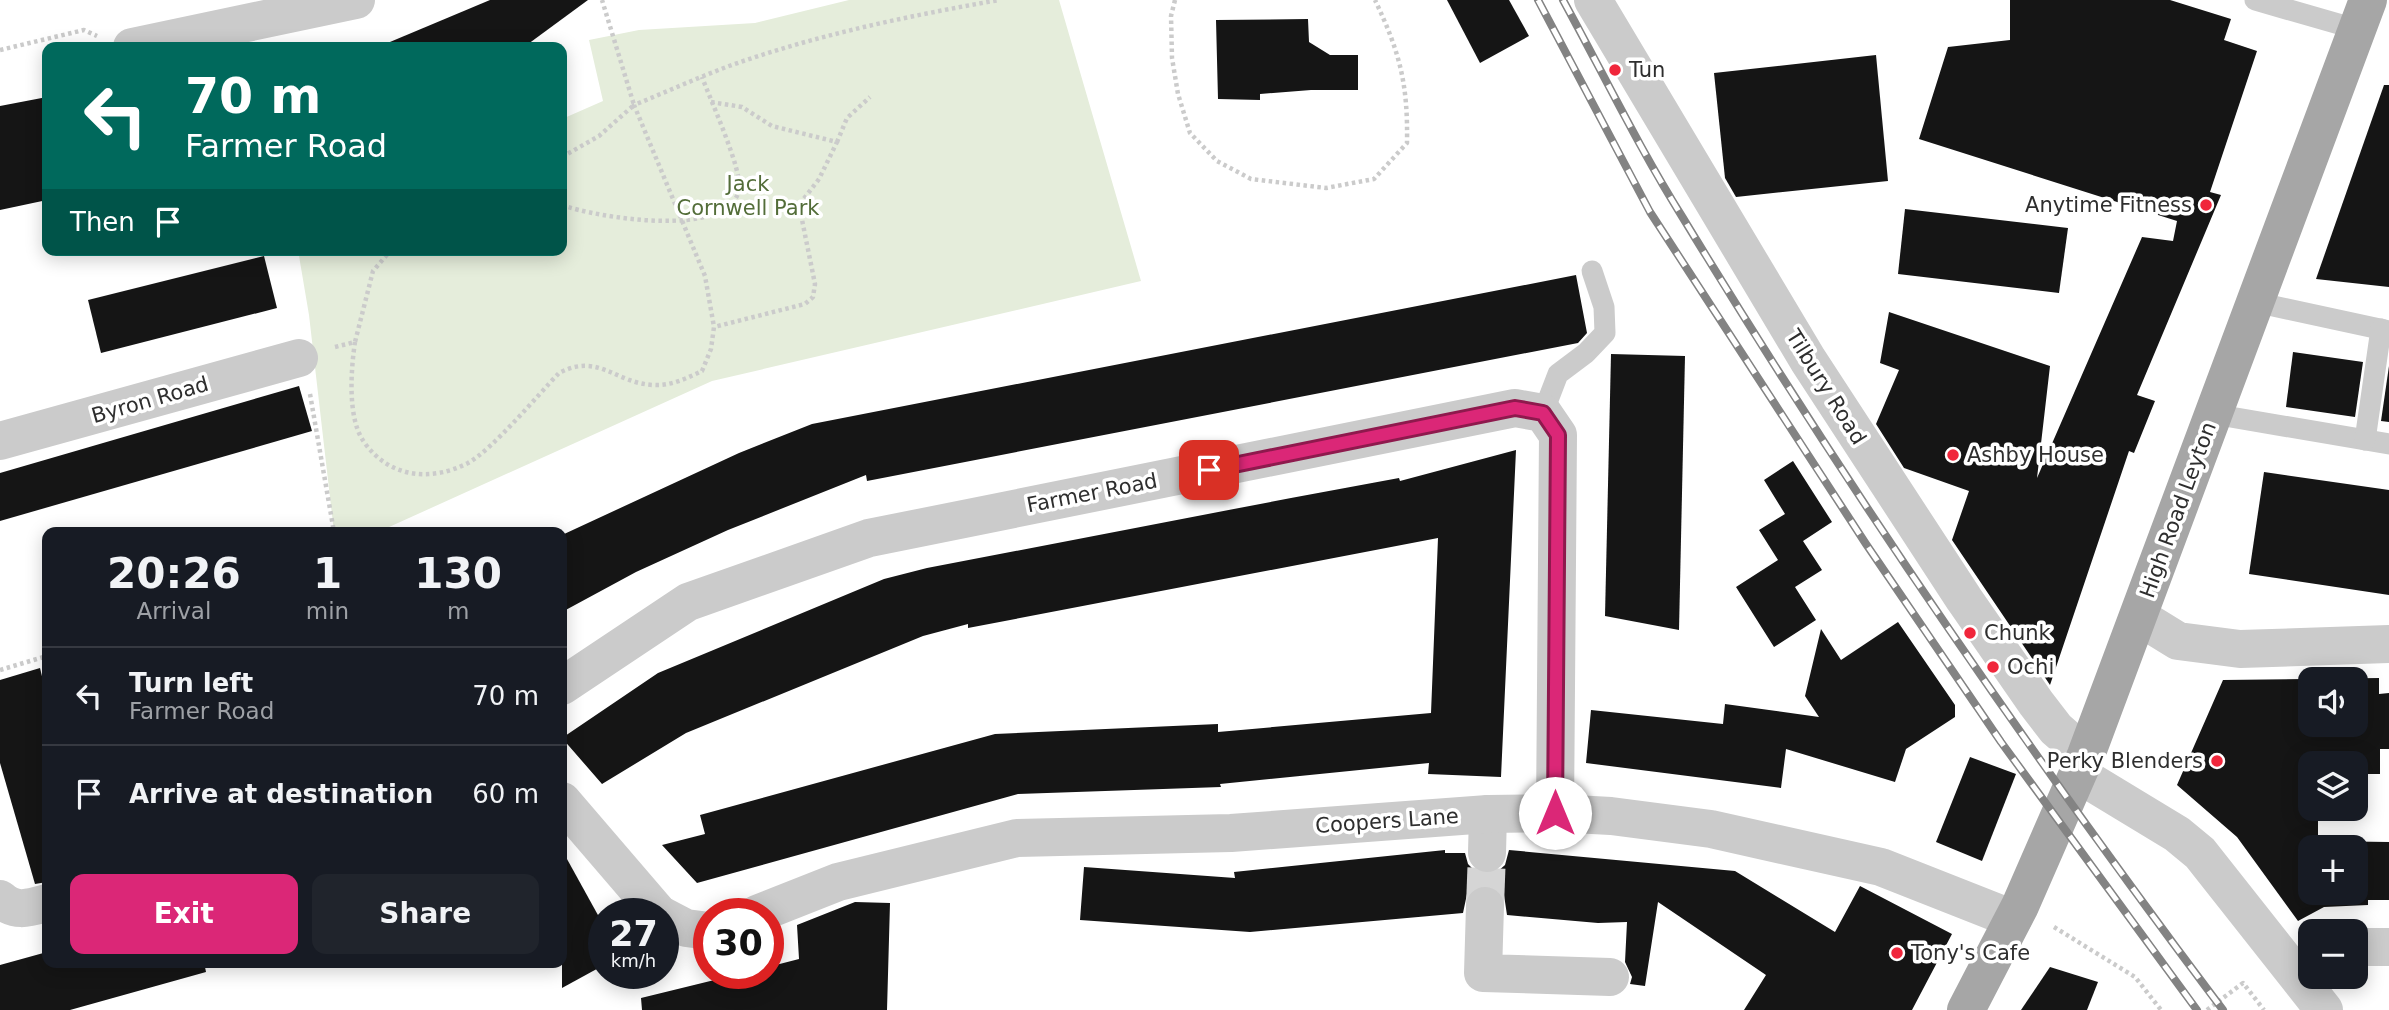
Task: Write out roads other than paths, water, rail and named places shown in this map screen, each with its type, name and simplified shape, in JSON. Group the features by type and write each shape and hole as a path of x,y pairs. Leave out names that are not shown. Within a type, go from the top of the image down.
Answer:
{"main road":[{"name":"High Road Leyton","path":"1966,1010 2013,919 2082,765 2362,15"}],"street":[{"path":"156,42 356,0"},
{"name":"Tilbury Road","path":"1593,0 1808,360 2036,703 2082,765 2200,853 2298,957"},
{"name":"Byron Road","path":"0,441 305,375"},
{"name":"Farmer Road","path":"567,683 688,602 869,538 1515,408 1543,413"},
{"path":"1543,413 1558,435 1555,813"},
{"path":"2139,617 2178,640 2240,649 2389,644"},
{"path":"567,807 646,898"},
{"name":"Coopers Lane","path":"784,903 838,882 1017,838 1231,833 1488,814 1555,813 1611,816 1711,829 1881,867 2013,919"},
{"path":"1487,853 1488,814"},
{"path":"0,899 9,907 26,909 42,904"},
{"path":"1485,906 1483,973 1610,977"},
{"path":"2368,947 2389,947"},
{"name":"Tilbury Road","path":"2314,989 2323,1010"}],"lane":[{"path":"2255,0 2362,15"},
{"path":"1543,413 1558,374 1586,353 1605,332 1604,307 1592,271"},
{"path":"2255,302 2385,330 2365,440"},
{"path":"2213,414 2389,444"}],"tunnel":[{"path":"1485,906 1487,853"}],"railway":[{"path":"1538,0 1650,212 1866,544 2001,742 2197,1010"},
{"path":"1563,0 1667,192 1810,421 1943,621 2081,817 2223,1010"}],"place":[{"name":"Tun","path":"1615,70"},
{"name":"Anytime Fitness","path":"2206,205"},
{"name":"Ashby House","path":"1953,455"},
{"name":"Chunk","path":"1970,633"},
{"name":"Ochi","path":"1993,667"},
{"name":"Perky Blenders","path":"2217,761"},
{"name":"Tony's Cafe","path":"1897,953"}],"park label":[{"name":"Jack Cornwell Park","path":"748,196"}]}
